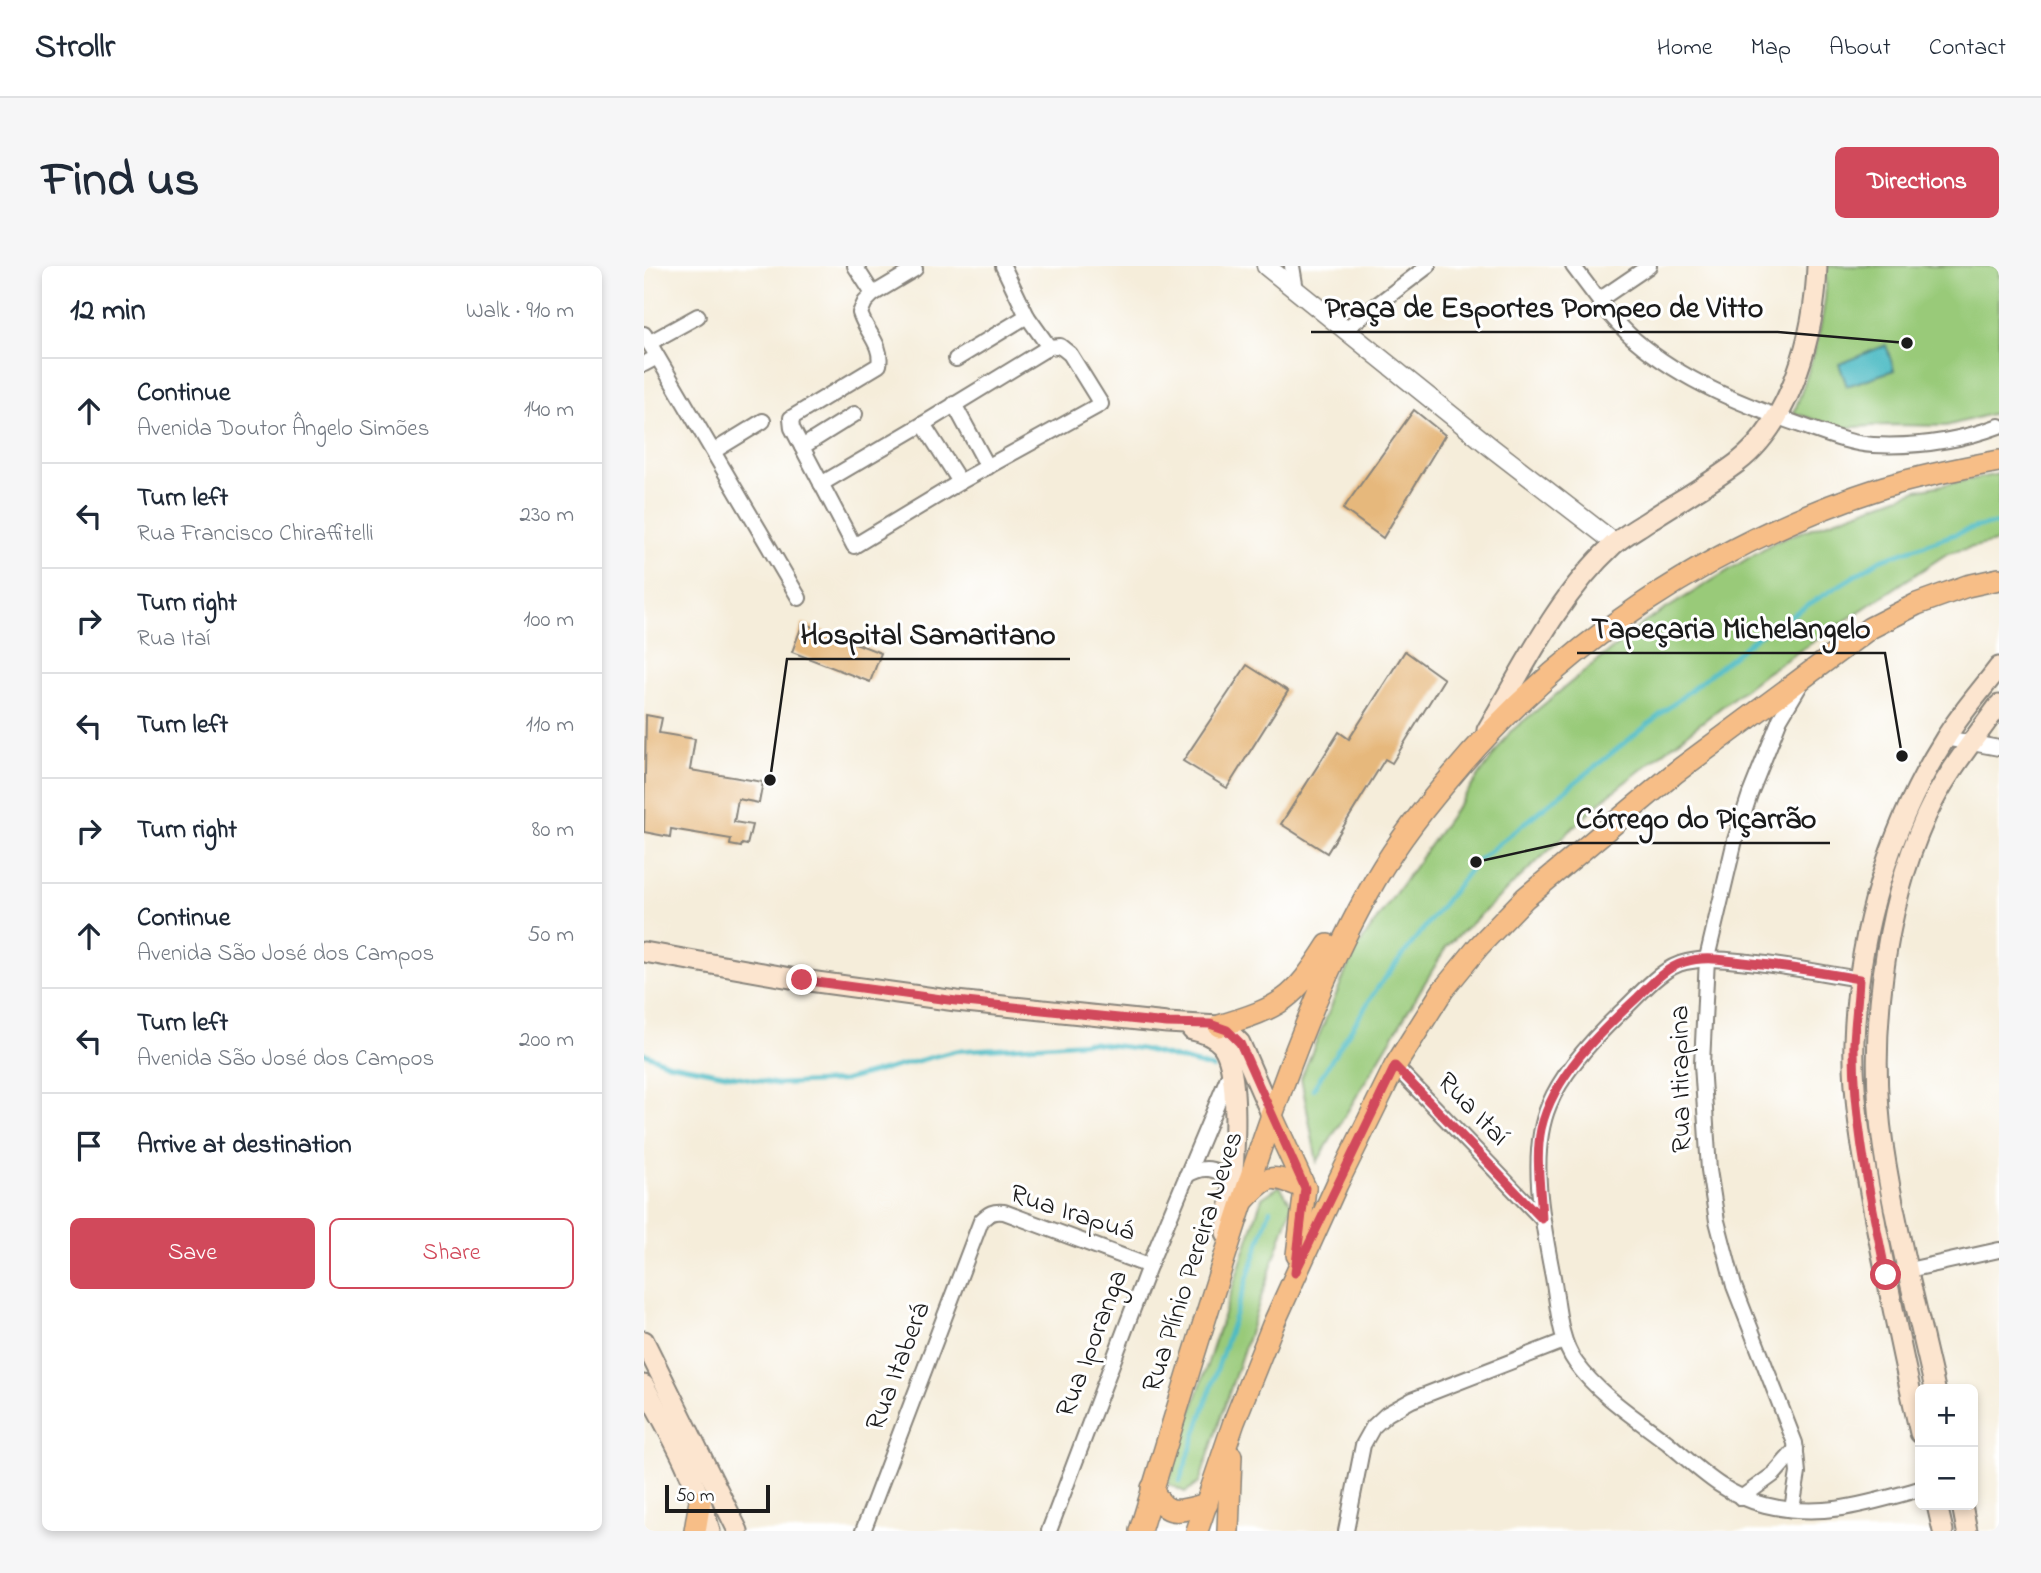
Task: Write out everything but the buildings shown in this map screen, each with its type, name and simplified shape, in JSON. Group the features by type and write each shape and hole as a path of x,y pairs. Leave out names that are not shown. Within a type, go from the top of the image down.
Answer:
{"main road":[{"path":"1483,737 1541,639 1586,572 1615,543 1739,462 1779,417 1807,342 1816,297 1817,266"},
{"name":"Rua Plínio Pereira Neves","path":"1140,1531 1219,1271 1271,1115 1331,964 1369,890 1423,809 1483,737 1562,663 1651,597 1699,568 1809,514 1886,487 1999,461"},
{"path":"1197,1531 1234,1422 1295,1273 1395,1066 1443,990 1479,946 1525,898 1676,772 1870,628 1917,604 1967,586 1999,579"},
{"path":"1915,1410 1862,1151 1854,1043 1859,979 1874,900 1911,802 1945,738 1999,667"},
{"path":"1934,1384 1883,1145 1878,1062 1881,983 1911,853 1926,815 1970,743 1999,705"},
{"path":"644,951 802,980 956,1001 1219,1026 1258,1014 1288,998 1369,890"},
{"path":"1167,1023 1202,1032 1213,1038 1226,1052 1232,1068 1232,1178 1219,1271"},
{"path":"1219,1026 1240,1043 1305,1188 1295,1273"},
{"path":"1242,1201 1260,1182 1271,1178 1279,1178 1305,1188"},
{"path":"644,1341 738,1531"},
{"path":"644,1385 679,1450 710,1531"},
{"path":"1228,1531 1234,1422"},
{"path":"1152,1488 1158,1502 1176,1512 1207,1504"},
{"path":"695,1531 700,1501"},
{"path":"1938,1510 1943,1531"},
{"path":"1963,1510 1967,1531"}],"street":[{"path":"855,266 873,294"},
{"path":"1003,266 1027,316 1049,347"},
{"path":"1266,266 1615,543"},
{"path":"1292,266 1296,290"},
{"path":"1344,330 1428,266"},
{"path":"1573,266 1634,339 1666,364 1719,393 1779,417 1830,435 1871,445 1945,441 1979,434 1999,426"},
{"path":"1599,300 1649,266"},
{"path":"821,484 1049,347 1060,346 1070,354 1101,404 960,482 854,546 821,484 792,428 791,418 879,365 881,356 878,346 860,313 873,294 915,268"},
{"path":"698,316 649,350 714,451 799,598"},
{"path":"956,359 1027,316"},
{"path":"954,404 988,467"},
{"path":"802,447 855,414"},
{"path":"714,451 763,421"},
{"path":"923,424 960,482"},
{"name":"Rua Itirapina","path":"1792,1509 1798,1473 1796,1448 1789,1422 1734,1286 1717,1221 1709,1170 1702,1064 1707,958 1735,839 1780,719 1808,672"},
{"path":"1945,738 1999,748"},
{"path":"1859,979 1784,966 1707,958 1683,962 1660,976 1601,1031 1549,1103 1541,1128 1539,1150 1542,1219 1564,1340 1577,1364 1606,1394 1726,1490 1741,1498 1766,1505 1821,1512 1850,1508 1915,1490"},
{"name":"Rua Itaí","path":"1395,1066 1542,1219"},
{"name":"Rua Iporanga","path":"1049,1531 1149,1266 1232,1068"},
{"path":"1186,1176 1196,1170 1209,1168 1232,1178"},
{"name":"Rua Irapuá","path":"981,1221 988,1214 1004,1212 1149,1266"},
{"name":"Rua Itaberá","path":"863,1531 981,1221"},
{"path":"1886,1275 1999,1250"},
{"path":"1346,1531 1363,1445 1373,1427 1387,1414 1412,1400 1564,1340"},
{"path":"1741,1498 1773,1474 1796,1448"}],"green space":[{"path":"1826,266 1999,266 1999,412 1946,426 1840,428 1794,413 1812,359 1825,304"},
{"path":"1999,474 1999,541 1948,553 1760,677 1606,797 1447,946 1317,1162 1301,1078 1354,952 1510,732 1645,622 1776,541 1917,490"},
{"path":"1280,1186 1292,1205 1199,1483 1185,1492 1168,1484 1262,1198"}],"water":[{"path":"1886,345 1894,370 1847,386 1839,364"}],"waterway":[{"path":"1313,1089 1378,987 1476,862 1758,636 1880,560 1976,527 1999,523"},
{"path":"644,1053 667,1063 777,1084 842,1081 955,1051 1087,1042 1142,1049 1213,1068"},
{"path":"1180,1481 1270,1210"}],"place":[{"name":"Praça de Esportes Pompeo de Vitto","path":"1907,343"},
{"name":"Tapeçaria Michelangelo","path":"1902,756"},
{"name":"Hospital Samaritano","path":"770,780"},
{"name":"Córrego do Piçarrão","path":"1476,862"}],"route":[{"path":"802,980 956,1001 1167,1023 1210,1024 1227,1030 1240,1043 1305,1188 1295,1273 1395,1066 1542,1219 1539,1150 1541,1128 1549,1103 1601,1031 1660,976 1683,962 1707,958 1784,966 1859,979 1854,1043 1857,1108 1862,1151 1886,1275"}]}
